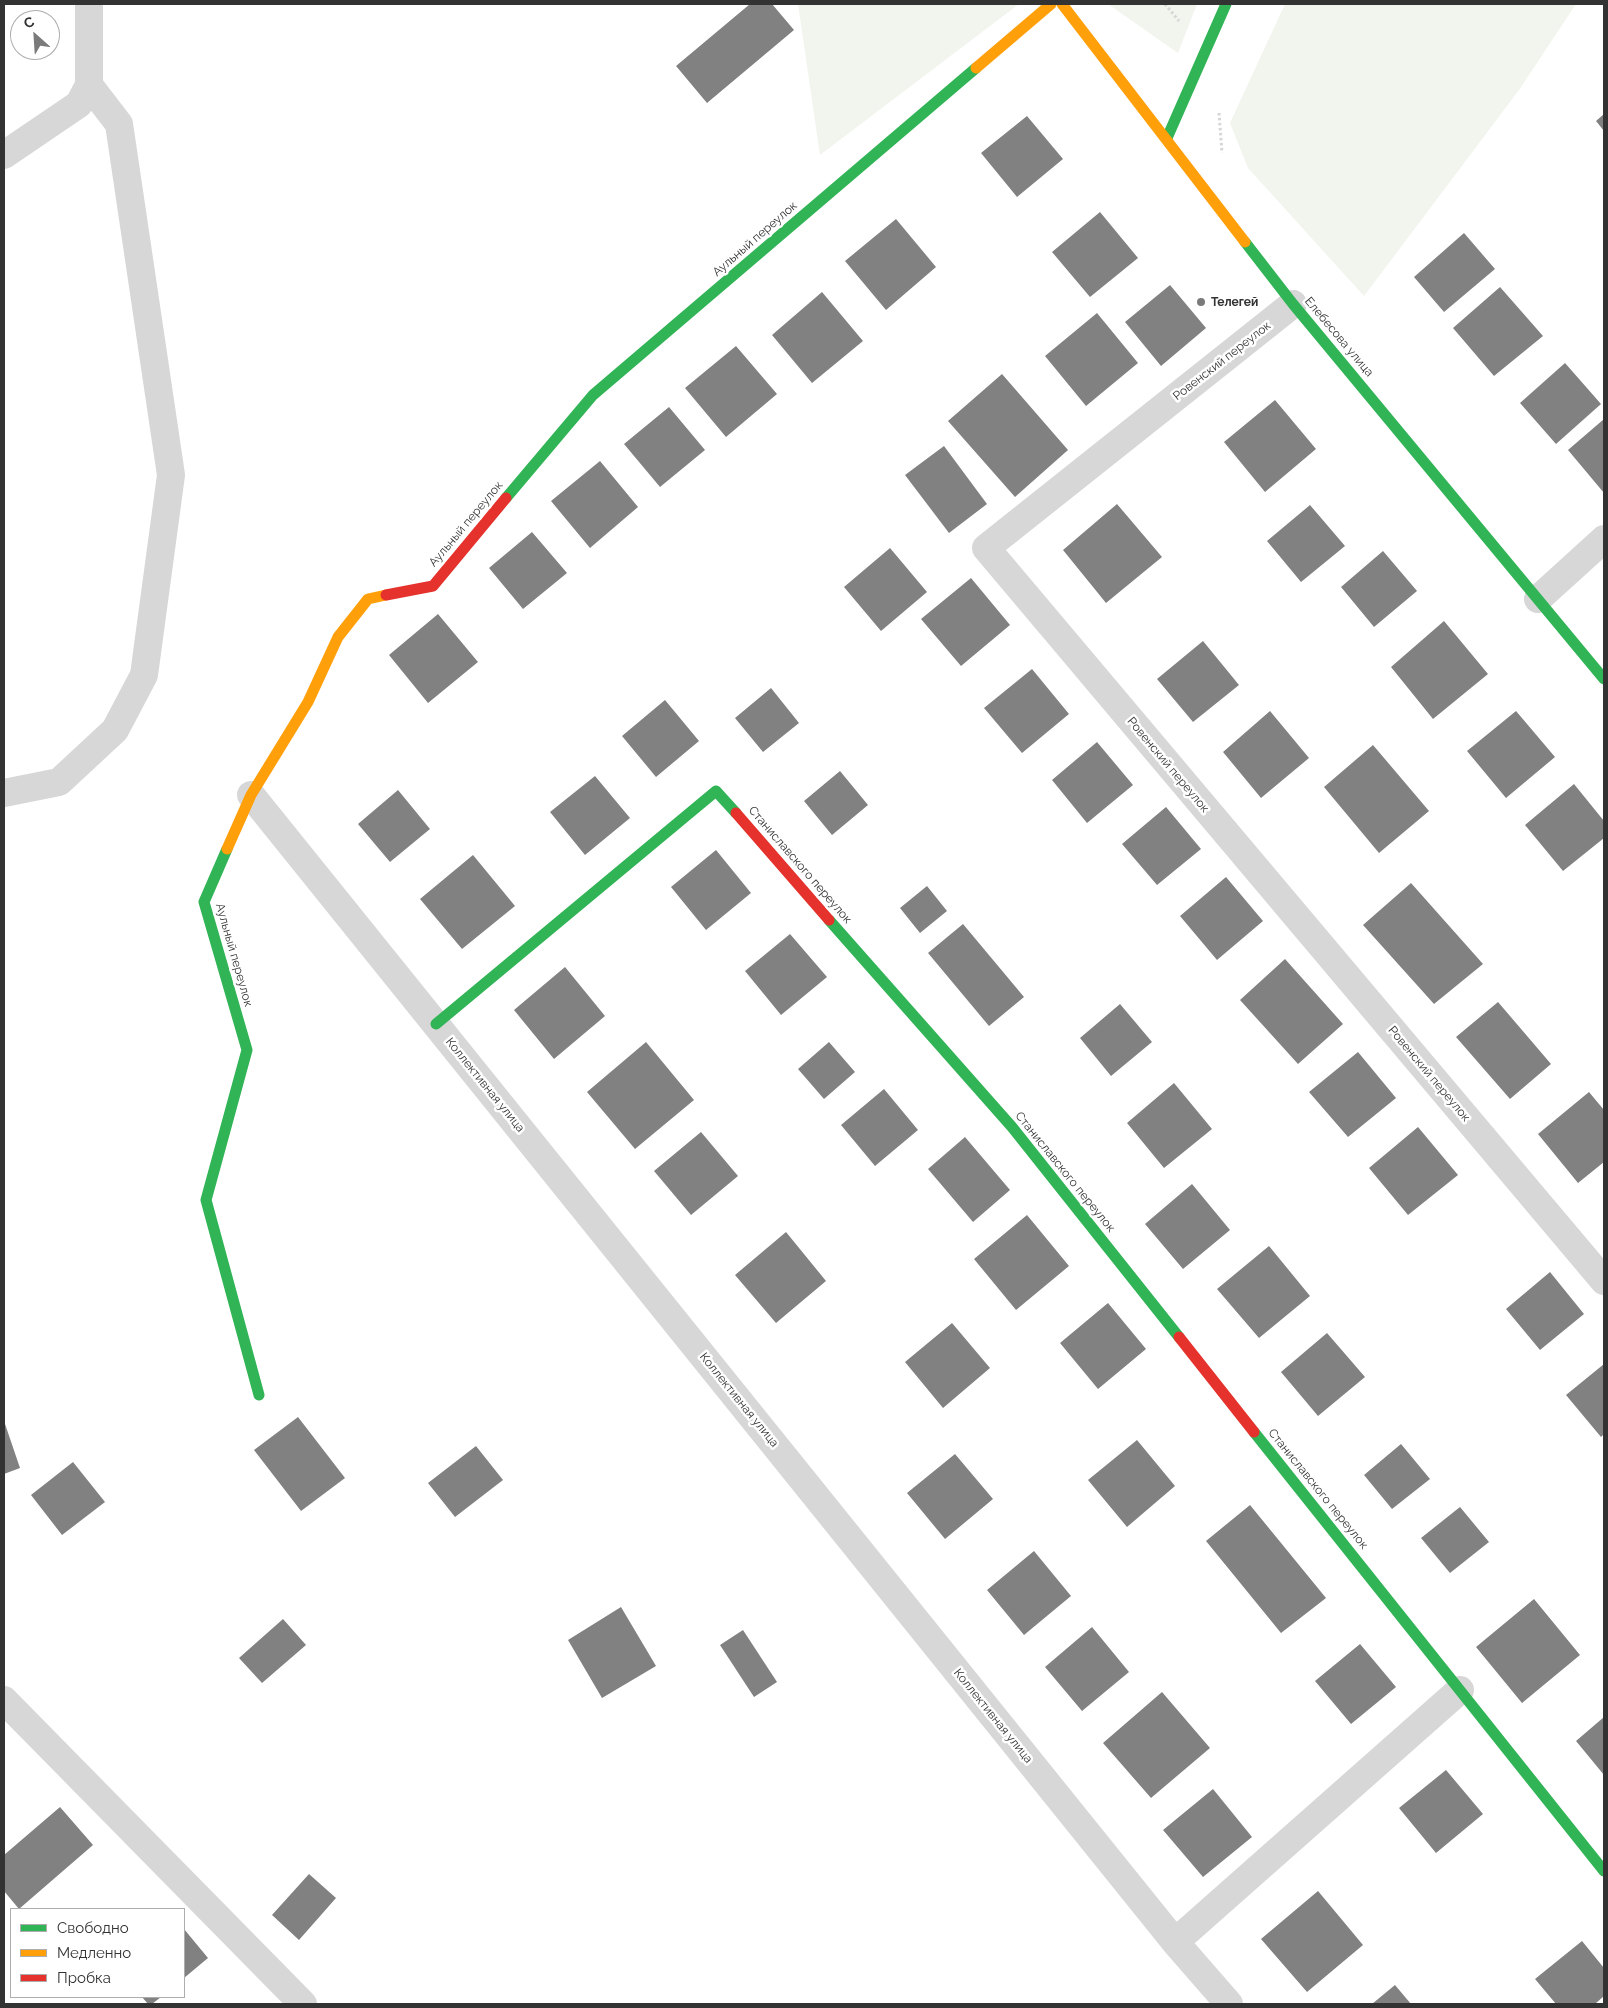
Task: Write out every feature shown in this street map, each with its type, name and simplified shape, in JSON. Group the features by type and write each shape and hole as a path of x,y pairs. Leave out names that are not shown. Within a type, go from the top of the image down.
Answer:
{"street":[{"path":"4,155 79,104 89,84 89,4"},
{"name":"Аульный переулок","path":"259,1395 206,1200 247,1050 204,902 251,795 308,702 338,637 368,599 433,586 593,395 1051,4"},
{"name":"Елебесова улица","path":"1062,4 1293,304 1604,679"},
{"path":"1167,138 1226,4"},
{"path":"4,793 59,782 115,730 144,675 171,475 119,124 89,84"},
{"name":"Ровенский переулок","path":"1293,304 986,548 1604,1281"},
{"path":"1538,599 1604,539"},
{"name":"Станиславского переулок","path":"436,1024 716,791 1012,1127 1604,1871"},
{"name":"Коллективная улица","path":"251,795 1175,1942 1229,2004"},
{"path":"1175,1942 1460,1690"},
{"path":"4,1700 303,2004"}],"path":[{"path":"1221,106 1218,115 1223,156"}],"shaded area":[{"path":"798,4 1019,4 820,155"},
{"path":"1108,4 1197,4 1178,53"},
{"path":"1285,4 1576,4 1519,90 1364,296 1248,168 1230,123"}],"building":[{"path":"750,4 772,4 794,30 707,103 676,66"},
{"path":"1604,114 1604,131 1596,121"},
{"path":"1027,116 1063,159 1017,197 981,153"},
{"path":"1100,212 1138,258 1090,297 1052,252"},
{"path":"896,219 936,267 886,310 845,261"},
{"path":"1464,233 1495,269 1444,312 1414,277"},
{"path":"1170,285 1206,328 1161,366 1125,322"},
{"path":"1500,287 1543,336 1494,376 1453,328"},
{"path":"822,292 863,341 812,383 772,335"},
{"path":"1097,313 1138,363 1086,406 1045,356"},
{"path":"736,346 777,394 726,437 685,388"},
{"path":"1565,363 1601,404 1556,444 1520,403"},
{"path":"1002,374 1068,450 1015,497 948,421"},
{"path":"1275,400 1316,449 1265,492 1224,442"},
{"path":"669,407 705,450 660,487 624,444"},
{"path":"1604,419 1604,493 1568,450"},
{"path":"944,446 987,504 949,533 905,475"},
{"path":"600,461 638,507 590,548 551,501"},
{"path":"1117,504 1162,557 1106,603 1063,550"},
{"path":"1310,505 1345,546 1301,582 1267,541"},
{"path":"532,532 567,573 523,609 489,568"},
{"path":"890,548 927,592 881,631 844,587"},
{"path":"1383,551 1417,591 1374,627 1341,587"},
{"path":"971,578 1010,625 961,666 921,619"},
{"path":"438,614 478,662 428,703 389,655"},
{"path":"1444,621 1488,674 1433,719 1391,667"},
{"path":"1203,641 1239,685 1193,722 1157,679"},
{"path":"1032,669 1069,714 1022,753 984,708"},
{"path":"771,688 799,723 763,752 735,718"},
{"path":"665,700 699,741 656,777 622,736"},
{"path":"1270,711 1309,758 1261,798 1223,752"},
{"path":"1516,711 1555,757 1506,798 1467,751"},
{"path":"1097,742 1133,785 1087,823 1052,780"},
{"path":"1373,745 1429,811 1379,853 1324,787"},
{"path":"840,771 868,805 832,835 804,801"},
{"path":"595,776 630,818 585,855 550,812"},
{"path":"1574,784 1604,821 1604,838 1563,871 1525,825"},
{"path":"398,790 430,829 390,862 358,824"},
{"path":"1166,807 1201,849 1157,885 1122,844"},
{"path":"716,850 751,893 706,930 671,887"},
{"path":"473,855 515,906 462,949 420,899"},
{"path":"1226,877 1263,921 1217,960 1180,916"},
{"path":"1411,883 1483,964 1434,1004 1363,925"},
{"path":"927,886 947,911 920,933 900,908"},
{"path":"963,924 1024,997 989,1026 928,953"},
{"path":"790,934 827,977 781,1015 745,971"},
{"path":"1285,959 1343,1024 1298,1064 1240,1000"},
{"path":"565,967 605,1016 554,1059 514,1010"},
{"path":"1498,1002 1551,1064 1510,1099 1456,1037"},
{"path":"1120,1004 1152,1042 1111,1076 1080,1038"},
{"path":"646,1042 694,1100 635,1149 587,1092"},
{"path":"829,1042 855,1072 824,1099 798,1069"},
{"path":"1358,1052 1396,1098 1348,1137 1309,1092"},
{"path":"1174,1083 1212,1129 1164,1168 1127,1123"},
{"path":"884,1089 918,1130 875,1166 841,1125"},
{"path":"1589,1092 1604,1110 1604,1162 1578,1183 1538,1134"},
{"path":"1418,1127 1458,1175 1408,1215 1369,1168"},
{"path":"701,1132 738,1176 691,1215 654,1171"},
{"path":"965,1137 1010,1190 973,1222 928,1169"},
{"path":"1192,1184 1230,1230 1183,1269 1145,1224"},
{"path":"1027,1215 1069,1266 1016,1310 974,1259"},
{"path":"786,1232 826,1281 776,1323 735,1275"},
{"path":"1269,1246 1310,1296 1259,1338 1217,1289"},
{"path":"1550,1272 1584,1314 1540,1350 1506,1309"},
{"path":"1108,1303 1146,1349 1098,1389 1060,1343"},
{"path":"952,1323 990,1368 943,1408 905,1362"},
{"path":"1327,1333 1365,1377 1318,1416 1281,1372"},
{"path":"1604,1364 1604,1434 1601,1437 1566,1395"},
{"path":"298,1417 345,1478 301,1511 254,1450"},
{"path":"4,1421 20,1468 4,1474"},
{"path":"1137,1440 1175,1486 1127,1527 1088,1480"},
{"path":"1401,1444 1430,1479 1392,1509 1364,1475"},
{"path":"476,1446 503,1480 455,1517 428,1483"},
{"path":"955,1454 993,1499 945,1539 907,1493"},
{"path":"73,1462 105,1502 62,1535 31,1495"},
{"path":"1250,1505 1326,1598 1281,1633 1206,1541"},
{"path":"1460,1507 1489,1542 1450,1573 1421,1538"},
{"path":"1034,1551 1071,1596 1024,1635 987,1590"},
{"path":"1534,1599 1580,1655 1522,1703 1476,1647"},
{"path":"621,1607 656,1666 602,1698 568,1640"},
{"path":"283,1619 306,1645 262,1683 239,1658"},
{"path":"1092,1627 1129,1672 1082,1711 1045,1667"},
{"path":"743,1630 777,1682 754,1697 720,1645"},
{"path":"1360,1644 1396,1687 1351,1724 1315,1681"},
{"path":"1162,1692 1210,1748 1151,1798 1103,1743"},
{"path":"1604,1717 1604,1775 1576,1741"},
{"path":"1446,1770 1483,1814 1436,1853 1399,1808"},
{"path":"1213,1789 1252,1837 1203,1877 1163,1830"},
{"path":"60,1807 93,1845 20,1908 4,1891 4,1855"},
{"path":"309,1874 336,1898 299,1940 272,1915"},
{"path":"1318,1891 1363,1945 1307,1992 1261,1939"},
{"path":"185,1930 208,1958 185,1977"},
{"path":"1582,1941 1604,1968 1604,1996 1595,2004 1556,2004 1535,1979"},
{"path":"1395,1985 1411,2004 1372,2004"},
{"path":"143,1998 160,1998 152,2004 148,2004"}],"traffic: fast":[{"path":"1167,138 1226,4"},
{"path":"506,498 593,395 976,68"},
{"path":"1245,242 1293,304 1604,679"},
{"path":"436,1024 716,791 736,813"},
{"path":"227,849 204,902 247,1050 206,1200 259,1395"},
{"path":"829,920 1012,1127 1179,1337"},
{"path":"1254,1432 1604,1871"}],"traffic: slow":[{"path":"976,68 1051,4"},
{"path":"1062,4 1245,242"},
{"path":"227,849 251,795 308,702 338,637 368,599 386,595"}],"traffic: jam":[{"path":"386,595 433,586 506,498"},
{"path":"736,813 829,920"},
{"path":"1179,1337 1254,1432"}],"place":[{"name":"Телегей","path":"1201,302"}]}
